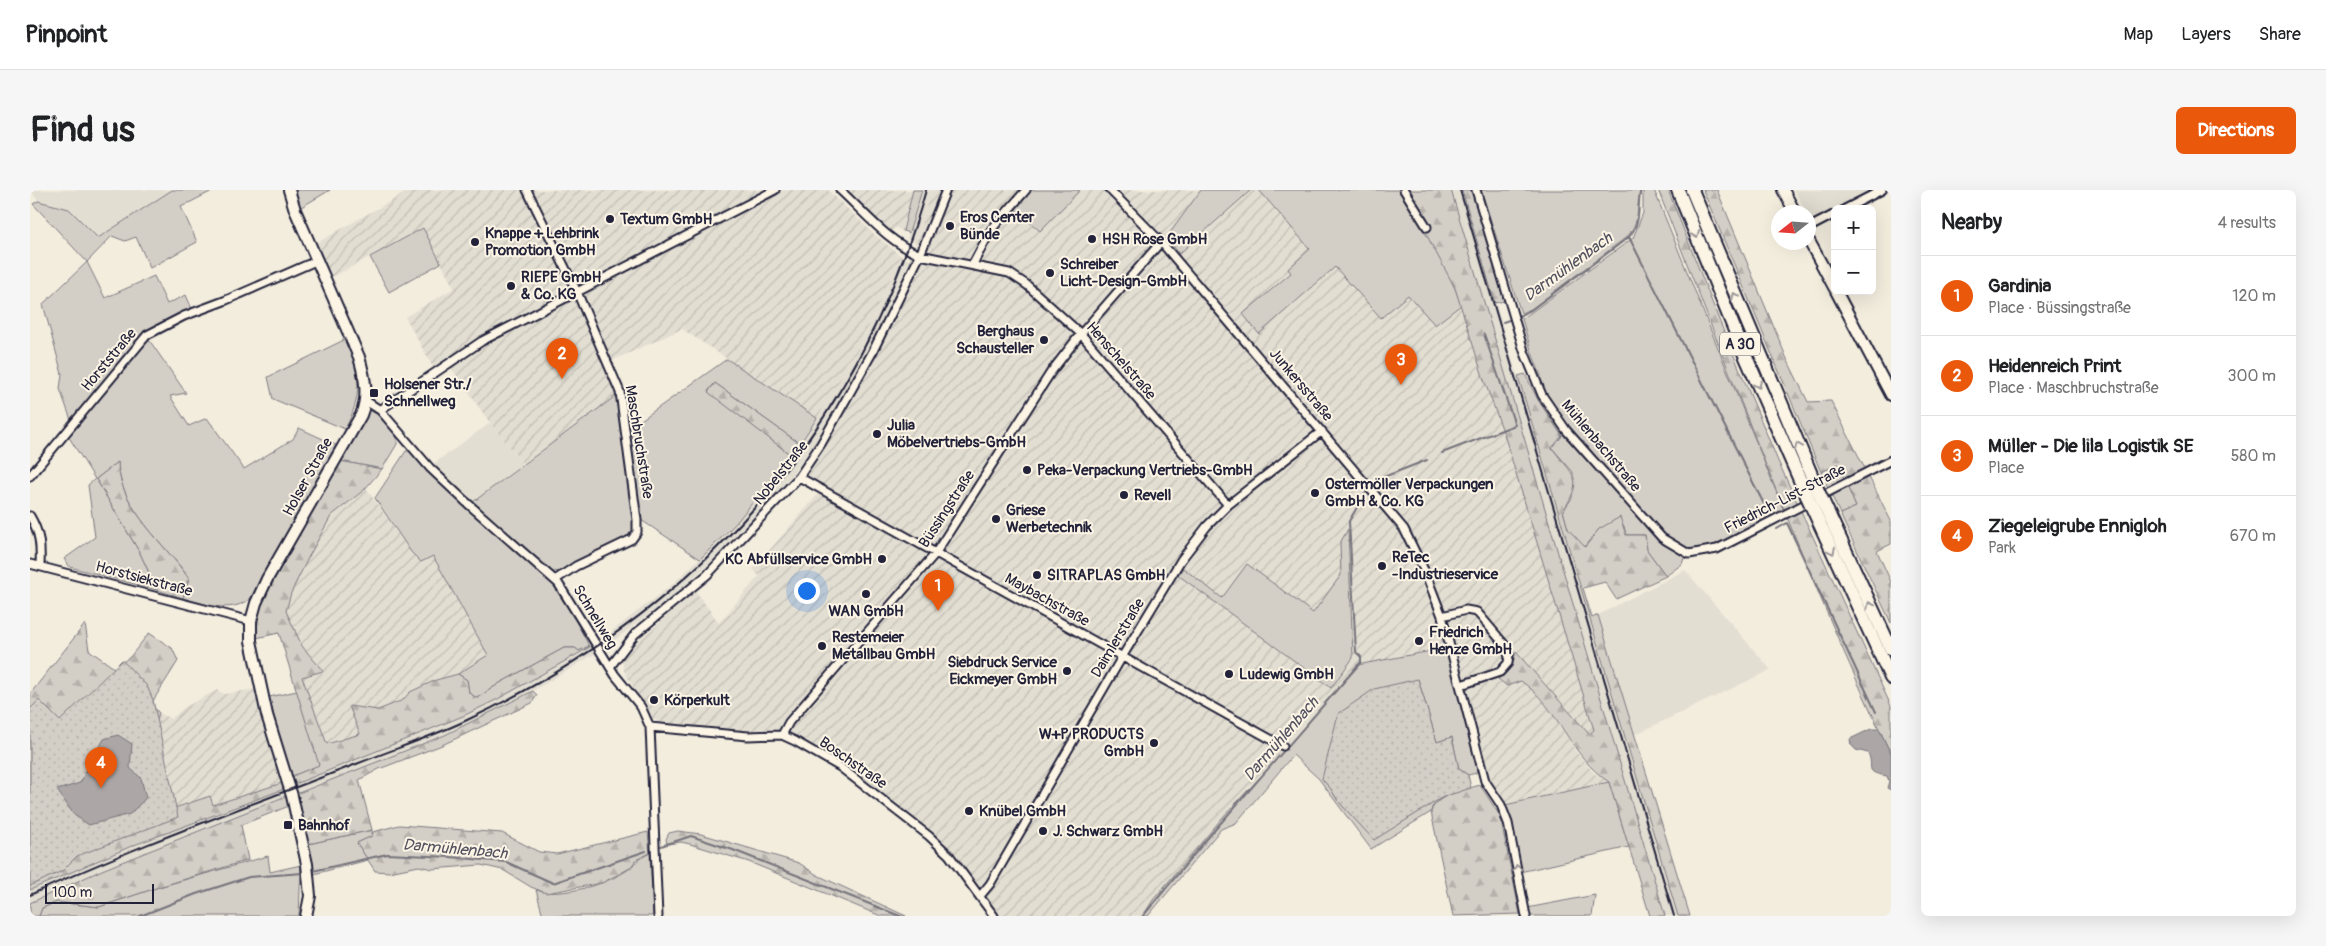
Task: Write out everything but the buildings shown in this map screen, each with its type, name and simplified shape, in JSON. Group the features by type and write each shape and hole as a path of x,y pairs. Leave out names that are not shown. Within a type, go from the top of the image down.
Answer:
{"highway":[{"name":"A 30","path":"1678,190 1742,348 1815,499 1891,649"},
{"name":"A 30","path":"1692,190 1815,499 1891,678"}],"main road":[{"name":"Holser Straße","path":"289,190 295,210 360,357 365,379 366,401 361,415 267,580 256,603 251,621 251,641 258,679 288,783 307,864 310,896 306,916"},
{"path":"1783,190 1791,205"},
{"path":"1814,250 1831,282"},
{"path":"1838,295 1891,395"}],"street":[{"name":"Maschbruchstraße","path":"527,190 577,292 620,392 637,520 637,532 632,539 576,566 555,580"},
{"path":"380,410 473,346 775,190"},
{"path":"840,190 894,240 920,255"},
{"name":"Nobelstraße","path":"610,667 635,634 707,575 799,477 821,444 872,353 920,255 946,190"},
{"path":"973,264 991,230 1026,190"},
{"name":"Junkersstraße","path":"1110,190 1161,242 1404,529 1425,572 1442,616 1485,781 1501,805 1508,823 1526,916"},
{"path":"1404,190 1427,227"},
{"name":"Mühlenbachstraße","path":"1476,190 1516,324 1542,395 1566,430 1662,538 1689,554"},
{"path":"1853,205 1882,190"},
{"path":"1816,224 1831,216"},
{"name":"Büssingstraße","path":"782,735 789,722 935,554 1051,372 1081,334 1161,242"},
{"name":"Henschelstraße","path":"920,255 973,264 1009,273 1027,285 1081,334 1228,505"},
{"name":"Horststraße","path":"30,476 147,335 184,316 224,302 318,260"},
{"name":"Schnellweg","path":"366,401 380,410 430,468 465,502 555,580 564,591 586,632 620,683 636,700 650,727 658,916"},
{"name":"Daimlerstraße","path":"980,896 990,884 1122,657 1181,560 1207,526 1228,505 1322,431"},
{"name":"Friedrich-List-Straße","path":"1689,554 1717,549 1891,460"},
{"name":"Maybachstraße","path":"799,477 1283,746"},
{"path":"30,516 38,529 41,542 40,565"},
{"name":"Horstsiekstraße","path":"30,564 40,565 251,621"},
{"path":"1442,616 1466,610 1477,612 1504,644 1509,655 1508,663 1500,672 1461,685"},
{"path":"650,727 748,736 782,735"},
{"name":"Boschstraße","path":"782,735 840,767 929,836 949,855 994,916"}],"shaded area":[{"path":"30,190 172,190 98,238 69,209 38,201"},
{"path":"410,190 828,190 874,234 901,256 857,352 817,418 682,329 605,364 617,395 523,464 490,423 447,362 434,369 405,317 454,288 423,228 329,279 313,245"},
{"path":"845,190 913,190 903,231 896,228 889,232"},
{"path":"922,190 931,190 916,243 907,239"},
{"path":"931,190 1399,190 1455,288 1484,380 1504,434 1594,730 1589,734 1516,652 1506,673 1498,680 1507,686 1521,681 1532,689 1553,715 1577,753 1595,774 1609,782 1505,805 1488,779 1456,645 1357,665 1223,817 1142,916 996,916 949,855 840,767 782,734 718,732 664,724 652,719 625,673 622,662 627,649 659,624 695,590 719,623 759,576 753,569 820,492 792,475 827,423 859,367 892,302 916,243"},
{"path":"1451,190 1462,190 1678,916 1665,916"},
{"path":"1794,190 1874,190 1844,205 1831,205 1831,212 1816,219 1816,205 1802,205"},
{"path":"901,256 909,260 892,302 859,367 827,423 789,479 754,519 675,595 608,645 603,638 673,584 736,523 804,438 857,352"},
{"path":"490,423 523,464 473,502 433,464"},
{"path":"366,488 411,552 433,556 488,655 458,674 436,680 410,692 403,700 378,710 349,706 360,734 327,744 302,677 322,670 302,646 285,611 291,593 331,516"},
{"path":"1685,570 1771,670 1634,735 1598,615"},
{"path":"590,647 595,654 485,717 445,735 296,794 293,785 463,716 498,699"},
{"path":"255,689 282,783 213,805 210,796 166,811 154,731 159,713 171,719 185,707 217,690 224,694"},
{"path":"1871,729 1879,729 1891,754 1891,790 1887,788 1889,781 1887,776 1872,771 1868,753 1856,750 1851,745 1850,739"},
{"path":"118,735 132,744 130,768 141,778 146,798 130,814 89,825 74,815 57,790 80,783 104,739"},
{"path":"284,789 286,796 102,870 30,903 30,890 62,875 215,813"}],"green space":[{"path":"172,190 214,190 181,207 197,242 150,268 136,237 125,241 112,236 87,262 33,204 38,201 69,209 98,238"},
{"path":"293,190 330,190 298,209"},
{"path":"913,190 922,190 909,233 903,231"},
{"path":"1030,190 1080,190 1040,231 1014,208"},
{"path":"1201,190 1251,190 1179,254 1167,237"},
{"path":"1259,190 1399,190 1442,260 1461,305 1435,325 1408,295 1381,318 1335,267 1259,334 1243,314 1291,273 1288,269 1310,249"},
{"path":"1406,190 1451,190 1665,916 1650,916 1609,782 1584,759 1545,704 1534,692 1521,681 1507,686 1498,679 1510,668 1516,652 1589,734 1594,730 1504,434 1484,380 1455,288 1425,232 1429,225"},
{"path":"1462,190 1472,190 1504,301 1495,303"},
{"path":"1481,190 1640,190 1635,224 1628,236 1531,309 1521,313"},
{"path":"1643,190 1654,190 1784,511 1737,536 1713,546 1687,549 1682,564 1666,576 1647,550 1645,535 1626,535 1624,526 1599,529 1584,547 1568,529 1563,511 1572,498 1573,472 1552,448 1562,436 1538,400 1541,376 1522,319 1633,238 1643,213"},
{"path":"1658,190 1668,190 1719,320 1778,461 1891,706 1891,754 1798,545"},
{"path":"1703,190 1717,190 1787,359 1808,402 1831,401 1891,521 1891,544 1877,551 1891,582 1891,623 1840,514 1856,507 1838,464 1821,472"},
{"path":"423,228 441,263 389,292 370,257"},
{"path":"87,262 105,298 154,276 167,304 186,295 192,309 144,331 71,420 60,389 62,374 43,304"},
{"path":"147,337 186,393 170,396 189,426 207,418 244,469 293,439 299,428 336,445 250,599 242,604 226,607 209,605 183,598 189,578 135,510 120,479 118,462 96,479 140,553 157,590 70,567 64,559 95,537 88,485 95,479 67,434"},
{"path":"346,339 355,363 358,384 355,405 345,429 273,399 268,377"},
{"path":"727,359 817,418 801,442 796,441 715,383 708,391 791,455 736,523 700,559 641,520 627,430"},
{"path":"1525,374 1538,400 1562,436 1552,448 1574,477 1574,491 1563,511 1568,529 1585,547 1599,529 1620,517 1626,535 1645,535 1647,550 1666,576 1616,599 1605,582 1583,588 1592,618 1598,615 1690,916 1678,916 1518,376"},
{"path":"715,383 796,441 801,442 791,455 708,392"},
{"path":"617,395 635,520 633,532 627,538 560,571 553,572 473,502"},
{"path":"371,411 380,416 397,436 397,444 382,469 340,461 366,412"},
{"path":"406,451 410,451 449,492 557,585 589,646 579,651 575,648 564,648 500,683 477,698 469,693 467,680 458,674 488,655 433,556 421,562 411,552 375,498"},
{"path":"340,461 382,469 364,490 331,516 291,593 286,611 302,646 323,671 302,677 327,744 360,734 349,706 378,710 403,700 410,692 436,680 458,674 467,680 469,693 477,698 500,683 564,648 575,648 579,651 590,647 498,699 463,716 293,785 290,777 319,765 279,633 256,638 256,619 261,604"},
{"path":"118,462 120,479 126,495 135,510 189,579 183,598 157,590 140,553 96,479"},
{"path":"1838,464 1856,507 1840,514 1821,472"},
{"path":"1348,529 1353,658 1331,688 1178,575 1183,568 1222,598 1247,564 1313,613 1341,575 1340,543"},
{"path":"85,624 89,650 114,668 130,657 149,633 172,648 178,661 151,704 159,713 154,731 166,811 210,796 213,805 282,783 284,789 134,845 30,890 30,694"},
{"path":"1447,648 1477,768 1476,773 1468,775 1459,769 1452,737 1437,742 1418,679 1322,779 1338,801 1374,839 1443,797 1432,807 1431,812 1371,849 1319,779 1293,755 1236,823 1221,829 1148,916 1143,916 1153,900 1223,817 1276,760 1357,665"},
{"path":"122,660 147,686 153,700 178,817 77,856 62,871 30,886 30,709 39,700 60,721"},
{"path":"1418,679 1437,742 1452,737 1459,769 1468,775 1471,788 1443,797 1374,840 1338,801 1322,779 1338,714 1374,689"},
{"path":"297,691 320,765 290,777 269,697"},
{"path":"533,691 537,695 532,703 442,745 379,769 359,780 372,830 308,844 296,794 445,735"},
{"path":"1609,782 1629,847 1520,872 1505,805"},
{"path":"1480,785 1500,816 1520,914 1453,916 1431,812 1434,806 1445,797"},
{"path":"286,796 289,806 241,825 248,860 99,907 57,902 42,908 39,916 30,916 30,903 102,870"},
{"path":"399,825 502,833 539,852 557,854 648,832 650,853 636,860 630,868 602,883 546,893 531,887 503,870 481,865 432,869 419,866 389,872 375,871 357,843 372,836 373,832"},
{"path":"372,830 372,836 357,843 368,860 314,874 308,844"},
{"path":"678,831 701,834 799,863 817,875 906,916 881,916 749,862 681,842 667,844 666,839 669,833"},
{"path":"650,853 653,916 543,916 536,890 546,892 571,891 597,884 620,875 640,858"},
{"path":"268,856 270,872 301,865 299,916 39,916 42,908 57,902 99,907 159,887"},
{"path":"1595,895 1592,916 1529,916 1527,908"}],"waterway":[{"name":"Darmühlenbach","path":"1517,317 1531,310 1629,237 1638,219 1641,190"},
{"path":"1629,237 1769,514"},
{"name":"Darmühlenbach","path":"1503,322 1512,319"},
{"name":"Darmühlenbach","path":"1442,453 1515,425 1484,334"},
{"name":"Darmühlenbach","path":"1381,478 1427,460"},
{"name":"Darmühlenbach","path":"1143,916 1206,840 1361,662 1361,657 1356,652 1349,521 1365,494"},
{"path":"1777,529 1787,523 1876,712"},
{"name":"Darmühlenbach","path":"661,846 691,836 733,850 900,916"},
{"name":"Darmühlenbach","path":"313,871 387,854 450,857 506,862 553,883 646,851"},
{"name":"Darmühlenbach","path":"140,916 196,894 249,877 303,873"}],"railway":[{"path":"30,895 152,843 452,727 547,678 624,627 693,571 755,507 810,437 857,361 896,279 926,190"},
{"path":"1460,190 1674,916"}],"place":[{"name":"Textum GmbH","path":"610,219"},
{"name":"Eros Center Bünde","path":"950,226"},
{"name":"HSH Rose GmbH","path":"1092,239"},
{"name":"Knappe + Lehbrink Promotion GmbH","path":"475,242"},
{"name":"Schreiber Licht-Design-GmbH","path":"1050,273"},
{"name":"RIEPE GmbH & Co. KG","path":"511,286"},
{"name":"Berghaus Schausteller","path":"1044,340"},
{"name":"Heidenreich Print","path":"562,379"},
{"name":"Müller - Die lila Logistik SE","path":"1401,385"},
{"name":"Holsener Str./ Schnellweg","path":"374,393"},
{"name":"Julia Möbelvertriebs-GmbH","path":"877,434"},
{"name":"Peka-Verpackung Vertriebs-GmbH","path":"1027,470"},
{"name":"Ostermöller Verpackungen GmbH & Co. KG","path":"1315,493"},
{"name":"Revell","path":"1124,495"},
{"name":"Griese Werbetechnik","path":"996,519"},
{"name":"KC Abfüllservice GmbH","path":"882,559"},
{"name":"ReTec -Industrieservice","path":"1382,566"},
{"name":"SITRAPLAS GmbH","path":"1037,575"},
{"name":"WAN GmbH","path":"866,594"},
{"name":"Gardinia","path":"938,611"},
{"name":"Friedrich Henze GmbH","path":"1419,641"},
{"name":"Restemeier Metallbau GmbH","path":"822,646"},
{"name":"Siebdruck Service Eickmeyer GmbH","path":"1067,671"},
{"name":"Ludewig GmbH","path":"1229,674"},
{"name":"Körperkult","path":"654,700"},
{"name":"W+P PRODUCTS GmbH","path":"1154,743"},
{"name":"Ziegeleigrube Ennigloh","path":"101,788"},
{"name":"Knübel GmbH","path":"969,811"},
{"name":"Bahnhof","path":"288,825"},
{"name":"J. Schwarz GmbH","path":"1043,831"}]}
